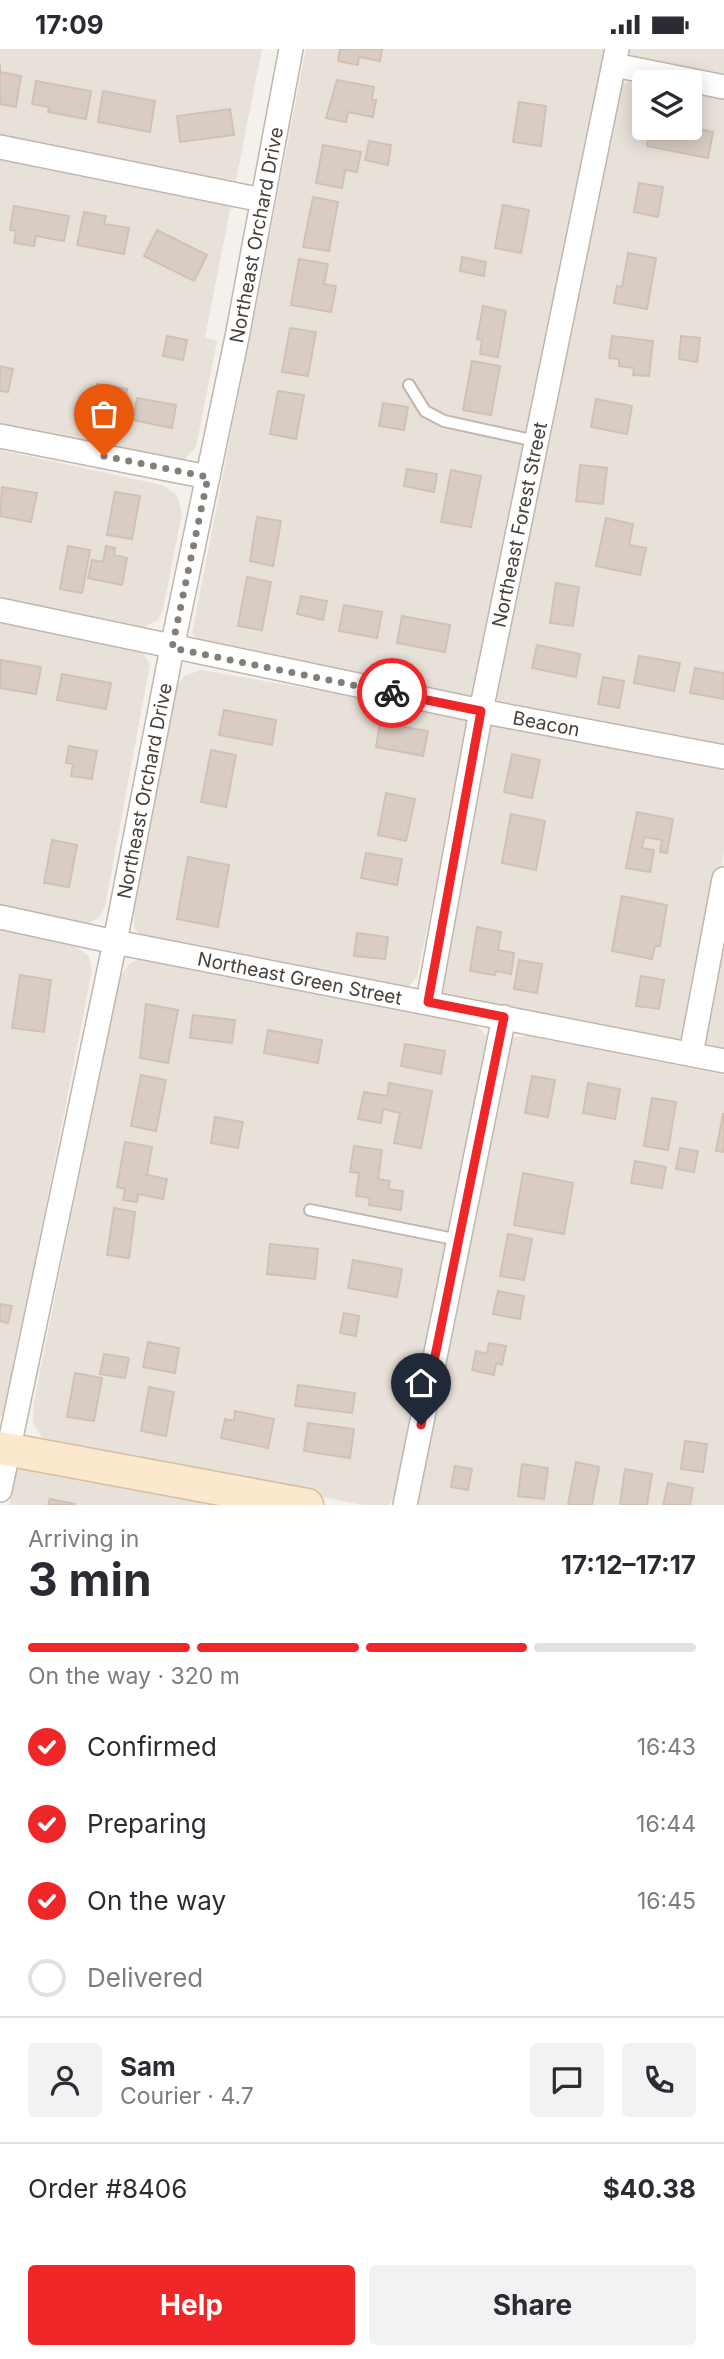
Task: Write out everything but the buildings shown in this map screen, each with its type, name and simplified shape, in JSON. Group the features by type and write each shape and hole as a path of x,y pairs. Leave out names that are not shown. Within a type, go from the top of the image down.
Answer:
{"main road":[{"path":"4,1449 307,1505"}],"street":[{"name":"Northeast Orchard Drive","path":"0,1490 4,1449 115,942 291,49"},
{"path":"615,57 724,87"},
{"name":"Northeast Forest Street","path":"428,1002 481,711 615,57"},
{"path":"0,147 262,200"},
{"path":"0,436 208,477"},
{"name":"Beacon","path":"0,610 481,711 724,757"},
{"path":"691,1054 724,879"},
{"name":"Northeast Green Street","path":"0,917 724,1061"},
{"path":"405,1505 504,1017"}],"lane":[{"path":"409,384 425,411 444,421 536,442"},
{"path":"310,1210 459,1240"}],"shaded area":[{"path":"0,49 262,49 205,337 217,341 196,447 182,462 0,430"},
{"path":"306,49 607,49 476,694 470,697 462,698 201,644 192,633"},
{"path":"626,49 724,49 724,79 702,74 702,70 683,70 629,58"},
{"path":"632,82 632,140 702,140 702,92 724,97 724,748 501,704 496,697 618,87"},
{"path":"0,450 162,485 177,495 182,513 163,610 158,620 142,628 132,627 0,599"},
{"path":"0,617 141,651 150,664 105,907 99,917 86,925 0,911"},
{"path":"201,670 461,715 467,720 469,731 417,977 408,987 404,989 145,939 135,929 132,904 177,686 184,676"},
{"path":"494,722 724,768 724,851 690,1030 682,1042 441,995 490,725"},
{"path":"724,927 724,1055 705,1048 703,1042"},
{"path":"0,930 73,945 89,956 92,971 6,1409 0,1418"},
{"path":"152,960 474,1024 489,1038 396,1493 389,1505 363,1505 57,1445 41,1436 33,1423 34,1402 119,978 130,963"},
{"path":"528,1036 724,1075 724,1505 416,1505 508,1043 513,1037"},
{"path":"21,1468 232,1505 9,1505 16,1472"}],"way so far":[{"path":"104,456 208,477 172,648 392,693"}],"route":[{"path":"392,693 481,711 428,1002 504,1017 421,1425"}]}
